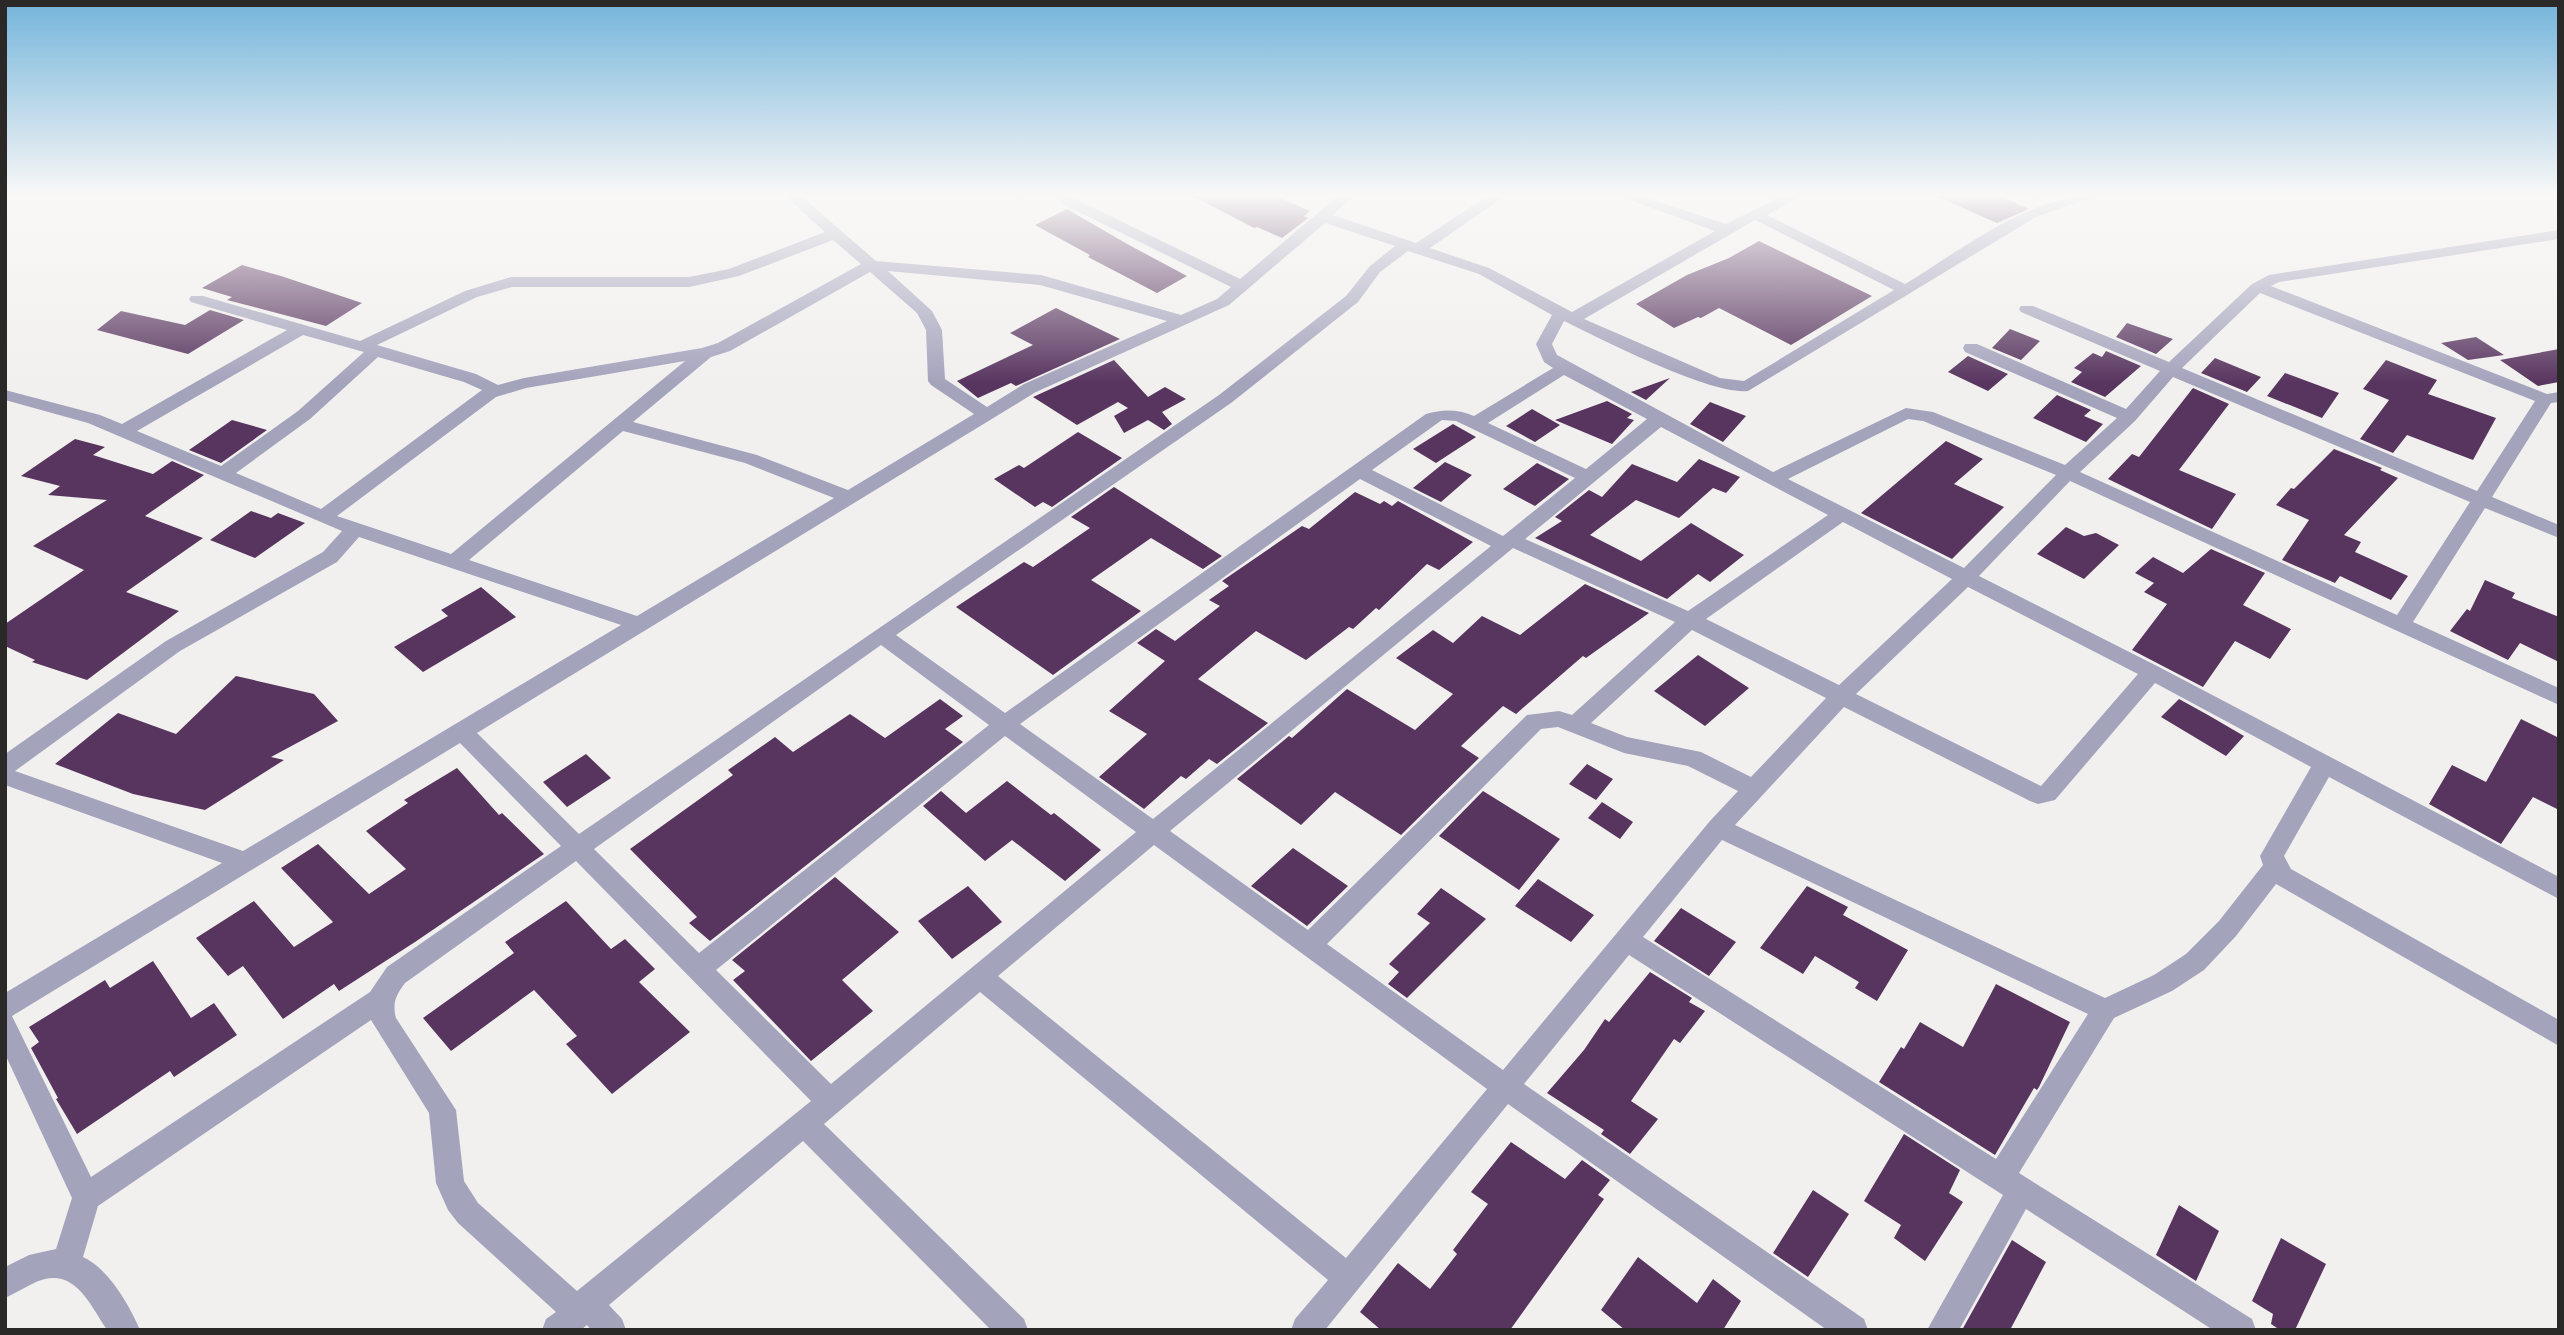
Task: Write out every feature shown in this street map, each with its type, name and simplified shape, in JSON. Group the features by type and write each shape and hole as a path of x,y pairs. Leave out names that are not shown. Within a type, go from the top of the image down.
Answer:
{"street":[{"path":"222,474 304,415 369,349 471,294 502,284 531,281 689,282 712,279 768,258"},
{"path":"863,258 930,320 934,330 937,381 986,414"},
{"path":"1185,258 1242,286"},
{"path":"67,1262 86,1197 7,1009 986,414 1030,388 1223,302 1274,258"},
{"path":"86,1197 379,1000 396,975 881,635 1225,399 1352,299 1375,269 1393,258"},
{"path":"1446,258 1484,271 1567,316 1715,382 1737,387 1748,386 1958,258"},
{"path":"1675,258 1567,316 1544,344 1550,358 1564,368 1773,479 2152,672 2559,889"},
{"path":"1843,258 1906,290"},
{"path":"1306,1330 1718,828 1841,696 2068,473 2129,417 2169,371 2258,287 2275,278 2402,258"},
{"path":"323,517 477,401 497,391 524,383 705,353 747,336 871,265 1041,280 1182,320"},
{"path":"2258,287 2552,398 2479,500 2401,625"},
{"path":"197,299 470,378 497,391"},
{"path":"2027,309 2169,371 2559,532"},
{"path":"122,431 301,329"},
{"path":"1971,348 2129,417"},
{"path":"454,562 705,353"},
{"path":"1475,423 1564,368"},
{"path":"6,396 94,419 323,517 639,624"},
{"path":"1773,479 1906,412 1927,416 2068,473 2559,696"},
{"path":"698,969 1005,724 1432,418 1451,415 1475,423 1588,477"},
{"path":"557,1330 582,1306 1153,832 1660,419"},
{"path":"619,424 736,454 849,497"},
{"path":"1359,471 1508,542 1690,620 2030,792 2047,794 2152,672"},
{"path":"1310,945 1535,721 1559,719 1576,724 1690,620 1843,513"},
{"path":"5,766 149,662 330,557 355,529"},
{"path":"881,635 1507,1088 1853,1330"},
{"path":"1559,719 1624,745 1693,758 1754,789"},
{"path":"462,731 829,1101"},
{"path":"2324,765 2272,856 2275,867 2283,876 2559,1034"},
{"path":"5,776 246,862"},
{"path":"1718,828 2105,1010"},
{"path":"1941,1330 2012,1183 2105,1010 2159,985 2195,962 2237,917 2275,867"},
{"path":"1627,940 2241,1330"},
{"path":"979,976 1349,1279"},
{"path":"383,991 380,1008 384,1022 442,1110 450,1183 458,1200 468,1213 611,1330"},
{"path":"803,1122 1013,1330"},
{"path":"5,1283 45,1264 67,1262 83,1270 125,1330"}],"building":[{"path":"1090,258 1154,258 1187,276 1157,293"},
{"path":"1728,258 1795,258 1872,296 1791,345 1719,308 1674,328 1636,304 1687,275"},
{"path":"242,265 362,303 326,326 227,300 232,297 202,288"},
{"path":"1056,308 1120,339 1016,386 1011,383 978,398 957,381 1033,345 1010,333"},
{"path":"210,310 244,320 188,354 97,330 121,311 185,325"},
{"path":"2127,323 2173,339 2156,354 2116,337"},
{"path":"2010,329 2040,341 2021,360 1992,348"},
{"path":"2476,337 2504,355 2468,360 2441,343"},
{"path":"2559,349 2559,382 2538,386 2500,360"},
{"path":"2106,351 2141,366 2105,397 2071,382 2082,372 2074,368 2093,353 2102,357"},
{"path":"1968,356 2008,374 1988,391 1948,372"},
{"path":"2215,358 2261,377 2247,392 2201,373"},
{"path":"1114,360 1148,397 1165,387 1186,399 1162,412 1172,424 1164,430 1148,420 1124,433 1114,416 1128,408 1118,402 1077,425 1033,397"},
{"path":"2386,360 2437,380 2428,394 2496,418 2473,460 2407,435 2393,453 2360,439 2389,400 2363,389"},
{"path":"2285,373 2339,393 2322,418 2267,396"},
{"path":"1670,378 1646,400 1631,392"},
{"path":"2193,388 2229,404 2179,470 2236,494 2212,529 2108,479 2132,454 2139,457"},
{"path":"2057,395 2091,410 2084,416 2103,424 2086,442 2033,418"},
{"path":"1607,401 1632,414 1627,418 1634,420 1612,444 1555,420"},
{"path":"1710,402 1746,416 1723,442 1690,424"},
{"path":"1532,409 1560,425 1535,442 1506,426"},
{"path":"232,420 267,430 221,463 189,450"},
{"path":"1453,424 1476,437 1436,463 1413,449"},
{"path":"1078,432 1122,458 1052,507 1043,502 1035,507 994,479 1019,465 1024,468"},
{"path":"75,439 105,447 93,455 153,474 172,461 204,475 145,516 203,538 126,592 179,611 87,680 32,662 35,660 5,646 5,624 84,570 33,546 107,500 48,495 60,486 21,476"},
{"path":"1946,441 1983,459 1954,484 2004,507 1952,559 1861,513"},
{"path":"2334,449 2382,468 2380,470 2398,478 2344,535 2361,542 2355,552 2408,576 2391,600 2340,576 2335,583 2282,560 2309,520 2276,505"},
{"path":"1699,459 1740,477 1726,493 1713,488 1679,518 1636,500 1590,535 1641,561 1691,523 1744,555 1710,582 1698,574 1667,599 1535,538 1562,521 1555,517 1589,490 1602,497 1632,464 1677,482"},
{"path":"1445,462 1472,475 1441,502 1413,488"},
{"path":"1537,463 1569,479 1535,506 1503,489"},
{"path":"1114,487 1222,556 1203,569 1151,538 1091,580 1141,611 1053,675 956,607 1024,562 1033,567 1090,528 1071,517"},
{"path":"1355,492 1380,504 1384,501 1392,506 1398,501 1473,542 1439,570 1427,564 1379,610 1376,608 1353,629 1349,627 1306,660 1256,631 1198,679 1268,723 1217,764 1209,759 1186,779 1181,776 1144,809 1099,777 1147,734 1109,711 1165,661 1137,643 1156,629 1175,641 1220,606 1209,600 1229,586 1222,581 1302,526 1309,529"},
{"path":"251,511 271,518 278,513 305,523 255,558 210,540"},
{"path":"2066,527 2084,536 2096,533 2119,545 2084,579 2037,554"},
{"path":"2211,549 2265,573 2243,605 2291,629 2270,659 2235,641 2203,687 2132,650 2167,604 2144,592 2154,583 2135,573 2153,557 2183,573"},
{"path":"2485,580 2515,593 2512,598 2559,617 2559,662 2520,643 2508,660 2450,631 2467,609 2470,611"},
{"path":"1585,584 1649,613 1586,658 1583,656 1516,714 1503,706 1461,746 1479,758 1401,835 1335,792 1301,825 1237,779 1289,736 1292,738 1347,689 1415,730 1453,694 1396,658 1433,630 1453,643 1482,616 1520,635"},
{"path":"481,587 516,617 423,672 394,647 448,616 441,610"},
{"path":"1698,655 1749,688 1705,726 1654,691"},
{"path":"236,676 314,694 338,721 271,757 284,760 205,810 133,794 55,764 118,713 176,734"},
{"path":"940,699 963,716 945,729 963,742 710,941 689,923 697,917 630,849 733,775 728,770 775,737 793,752 850,714 885,738"},
{"path":"2179,699 2244,736 2226,756 2161,717"},
{"path":"2521,719 2559,738 2559,810 2533,797 2501,844 2429,804 2452,765 2486,782"},
{"path":"586,754 611,778 567,807 543,782"},
{"path":"1587,764 1613,779 1596,800 1569,784"},
{"path":"457,768 499,815 502,813 544,854 415,942 339,991 334,984 283,1019 243,966 228,976 196,938 254,901 294,947 333,922 281,868 318,844 369,894 406,869 366,831 408,803 404,800"},
{"path":"1007,781 1101,850 1065,881 1012,840 985,861 923,806 941,791 966,813"},
{"path":"1483,791 1560,839 1519,890 1439,836"},
{"path":"1602,802 1633,822 1620,839 1588,818"},
{"path":"1293,848 1348,886 1307,926 1251,886"},
{"path":"835,877 899,932 842,980 873,1011 811,1061 733,980 745,971 732,960"},
{"path":"1538,879 1594,915 1571,942 1515,906"},
{"path":"968,886 1002,922 952,959 918,921"},
{"path":"1807,886 1848,907 1843,915 1908,950 1877,1001 1855,988 1859,982 1815,956 1803,974 1760,948"},
{"path":"1441,888 1486,919 1407,998 1388,984 1399,972 1389,964 1430,923 1417,914"},
{"path":"566,901 611,949 625,939 655,969 639,982 690,1032 612,1094 566,1044 577,1036 534,990 451,1051 423,1018 514,953 505,942"},
{"path":"1681,908 1736,942 1709,976 1654,941"},
{"path":"153,961 191,1018 214,1003 237,1035 174,1077 170,1071 77,1134 31,1048 39,1042 29,1027 105,980 110,988"},
{"path":"1650,972 1692,998 1689,1002 1705,1011 1680,1043 1674,1039 1631,1101 1658,1119 1630,1154 1601,1134 1604,1130 1547,1093 1584,1050 1605,1019 1609,1022"},
{"path":"1996,984 2070,1022 2039,1087 2037,1090 2034,1088 1995,1155 1879,1082 1920,1022 1963,1047"},
{"path":"1904,1134 1960,1170 1949,1193 1963,1202 1925,1261 1894,1238 1901,1225 1864,1201"},
{"path":"1511,1142 1565,1179 1582,1160 1610,1180 1598,1195 1604,1199 1510,1330 1381,1330 1360,1312 1398,1263 1430,1289 1457,1254 1453,1250 1488,1204 1471,1192"},
{"path":"1813,1190 1849,1214 1808,1277 1773,1253"},
{"path":"2179,1205 2219,1231 2196,1281 2156,1255"},
{"path":"2281,1238 2326,1264 2295,1330 2280,1330 2271,1324 2273,1314 2252,1301"},
{"path":"2012,1240 2046,1262 2010,1330 1962,1330"},
{"path":"1638,1257 1697,1303 1713,1279 1741,1301 1723,1330 1625,1330 1601,1310"}]}
